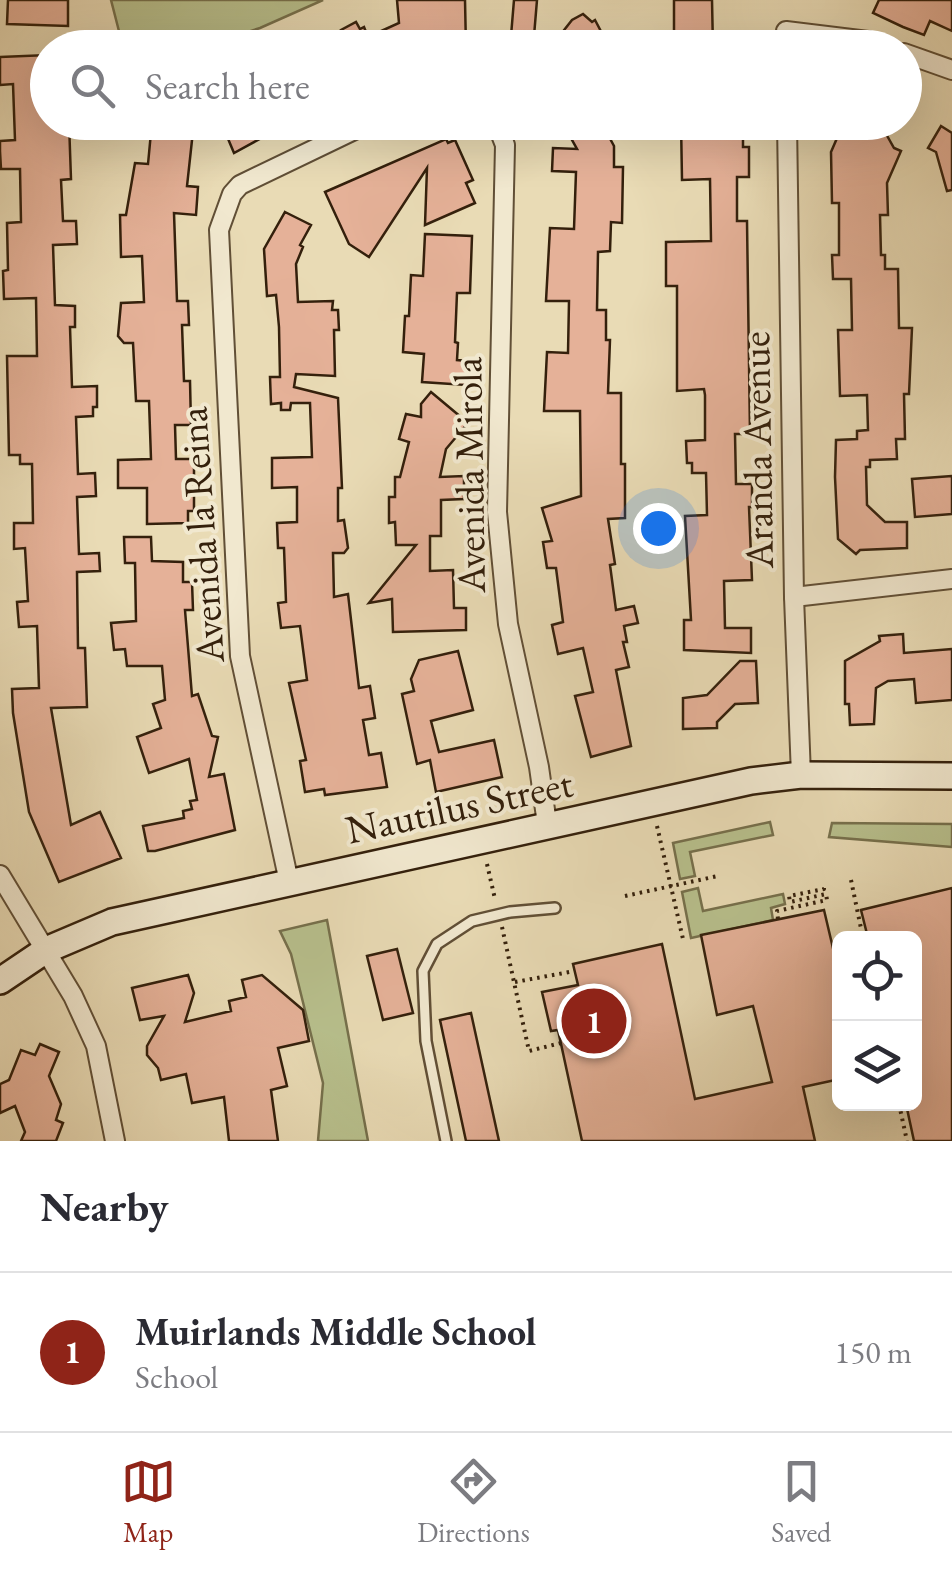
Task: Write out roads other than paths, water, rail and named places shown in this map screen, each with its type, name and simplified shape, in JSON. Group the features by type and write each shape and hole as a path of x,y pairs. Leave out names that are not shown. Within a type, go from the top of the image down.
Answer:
{"main road":[{"name":"Nautilus Street","path":"0,981 46,950 112,922 547,824 751,782 802,776 952,776"}],"street":[{"path":"922,59 952,70"},
{"name":"Avenida la Reina","path":"289,882 240,656 219,230 232,194 240,185 334,140"},
{"name":"Avenida Mirola","path":"502,140 497,512 508,624 540,767 547,824"},
{"name":"Aranda Avenue","path":"787,140 794,598 802,776"},
{"path":"794,598 952,579"},
{"path":"0,874 74,996 96,1046 115,1141"}],"lane":[{"path":"446,1141 426,1041 423,971 436,944 472,921 554,908"}],"place":[{"name":"Muirlands Middle School","path":"594,1021"}]}
